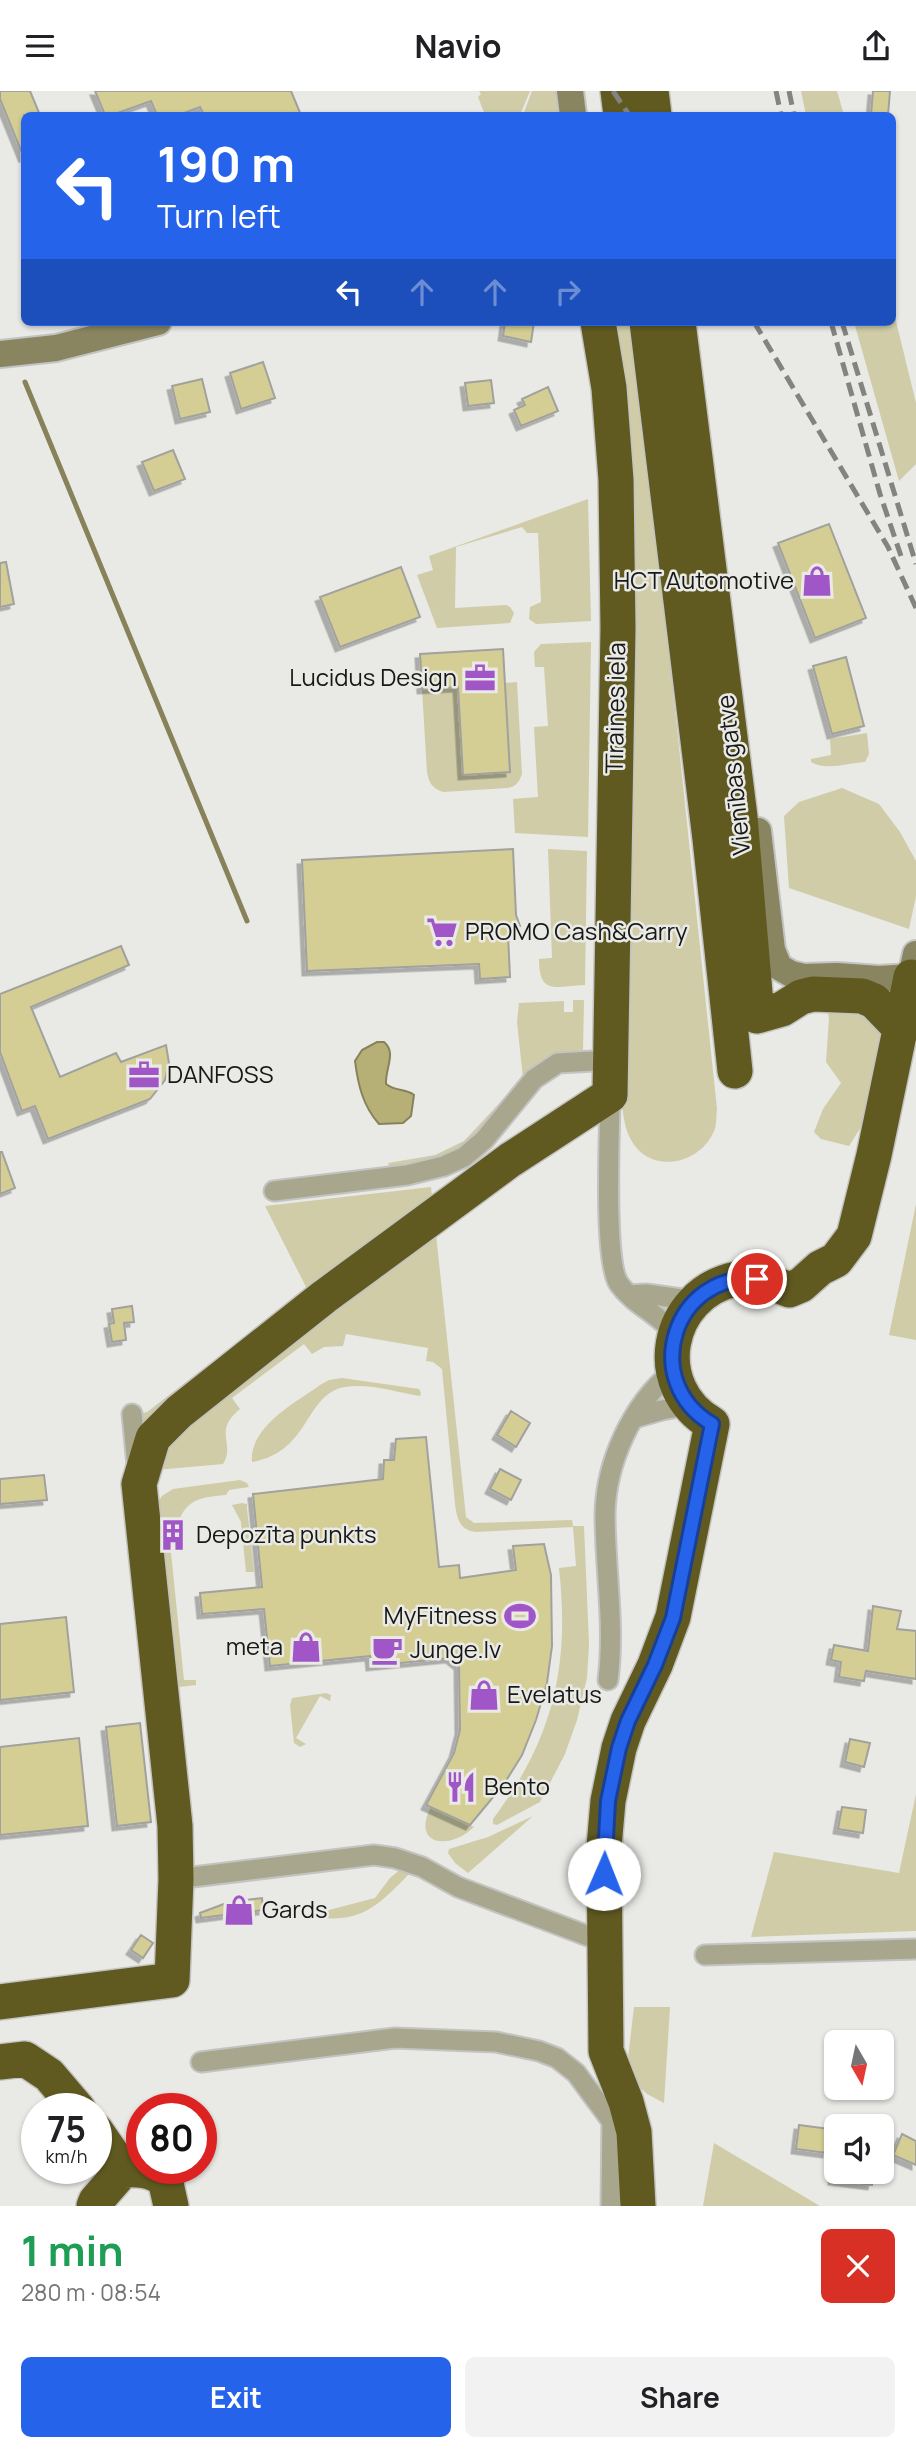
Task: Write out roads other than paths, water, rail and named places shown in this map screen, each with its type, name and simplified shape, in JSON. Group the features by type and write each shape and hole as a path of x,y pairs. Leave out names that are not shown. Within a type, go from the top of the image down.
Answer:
{"highway":[{"path":"618,91 621,112"},
{"path":"651,91 654,112"},
{"name":"Tīraines iela","path":"599,326 610,388 616,479 618,628 610,1095"},
{"name":"Vienības gatve","path":"647,326 710,839 735,1071"},
{"name":"Vienības gatve","path":"678,326 740,817 757,1016 782,1009 801,996 862,996 874,1001 902,1030"},
{"name":"Vienības gatve","path":"696,1301 717,1285 738,1278 774,1283 789,1290 801,1285 820,1268 836,1260 855,1236 914,966"},
{"path":"0,2002 172,1980 175,1826 139,1484 153,1438 179,1412 324,1297 510,1160 610,1095"},
{"path":"638,2206 634,2132 626,2102 606,2051 604,1847 608,1801 619,1748 673,1618 712,1424 689,1405 672,1372 675,1333 683,1316 696,1301"},
{"path":"13,2060 49,2075 64,2093"},
{"path":"112,2154 123,2170"},
{"path":"94,2206 123,2170 139,2169 152,2171 165,2179 171,2206"}],"main road":[{"path":"570,91 573,112"},
{"path":"0,355 56,348 142,326"},
{"name":"Vienības gatve","path":"684,374 699,406 742,696 772,950 779,967 804,977 879,979 914,966"}],"street":[{"path":"274,1191 407,1175 443,1166 464,1157 484,1140 534,1079 558,1063 610,1059"},
{"path":"610,1095 610,1241 617,1280 630,1296 664,1320 675,1333"},
{"path":"630,1296 646,1294 696,1301"},
{"path":"607,1680 610,1633 605,1513 610,1472 645,1400 672,1372"},
{"path":"634,1418 689,1405"},
{"path":"132,1414 139,1484"},
{"path":"176,1879 374,1855 395,1858 422,1867 458,1887 604,1942"},
{"path":"705,1955 916,1949"},
{"path":"201,2062 395,2038 496,2042 539,2051 557,2058 576,2073 613,2123"},
{"path":"606,2051 613,2123 611,2206"}],"waterway":[{"path":"25,382 247,921"}],"railway":[{"path":"613,91 627,112"},
{"path":"776,91 780,112"},
{"path":"789,91 793,112"},
{"path":"756,326 888,547 916,608"},
{"path":"832,326 880,494 901,556"},
{"path":"843,326 916,564"}],"place":[{"name":"HCT Automotive","path":"817,581"},
{"name":"Lucidus Design","path":"480,678"},
{"name":"PROMO Cash&Carry","path":"442,932"},
{"name":"DANFOSS","path":"144,1075"},
{"name":"Depozīta punkts","path":"173,1535"},
{"name":"MyFitness","path":"520,1616"},
{"name":"meta","path":"306,1647"},
{"name":"Junge.lv","path":"387,1650"},
{"name":"Evelatus","path":"484,1695"},
{"name":"Bento","path":"461,1787"},
{"name":"Gards","path":"239,1910"}]}
